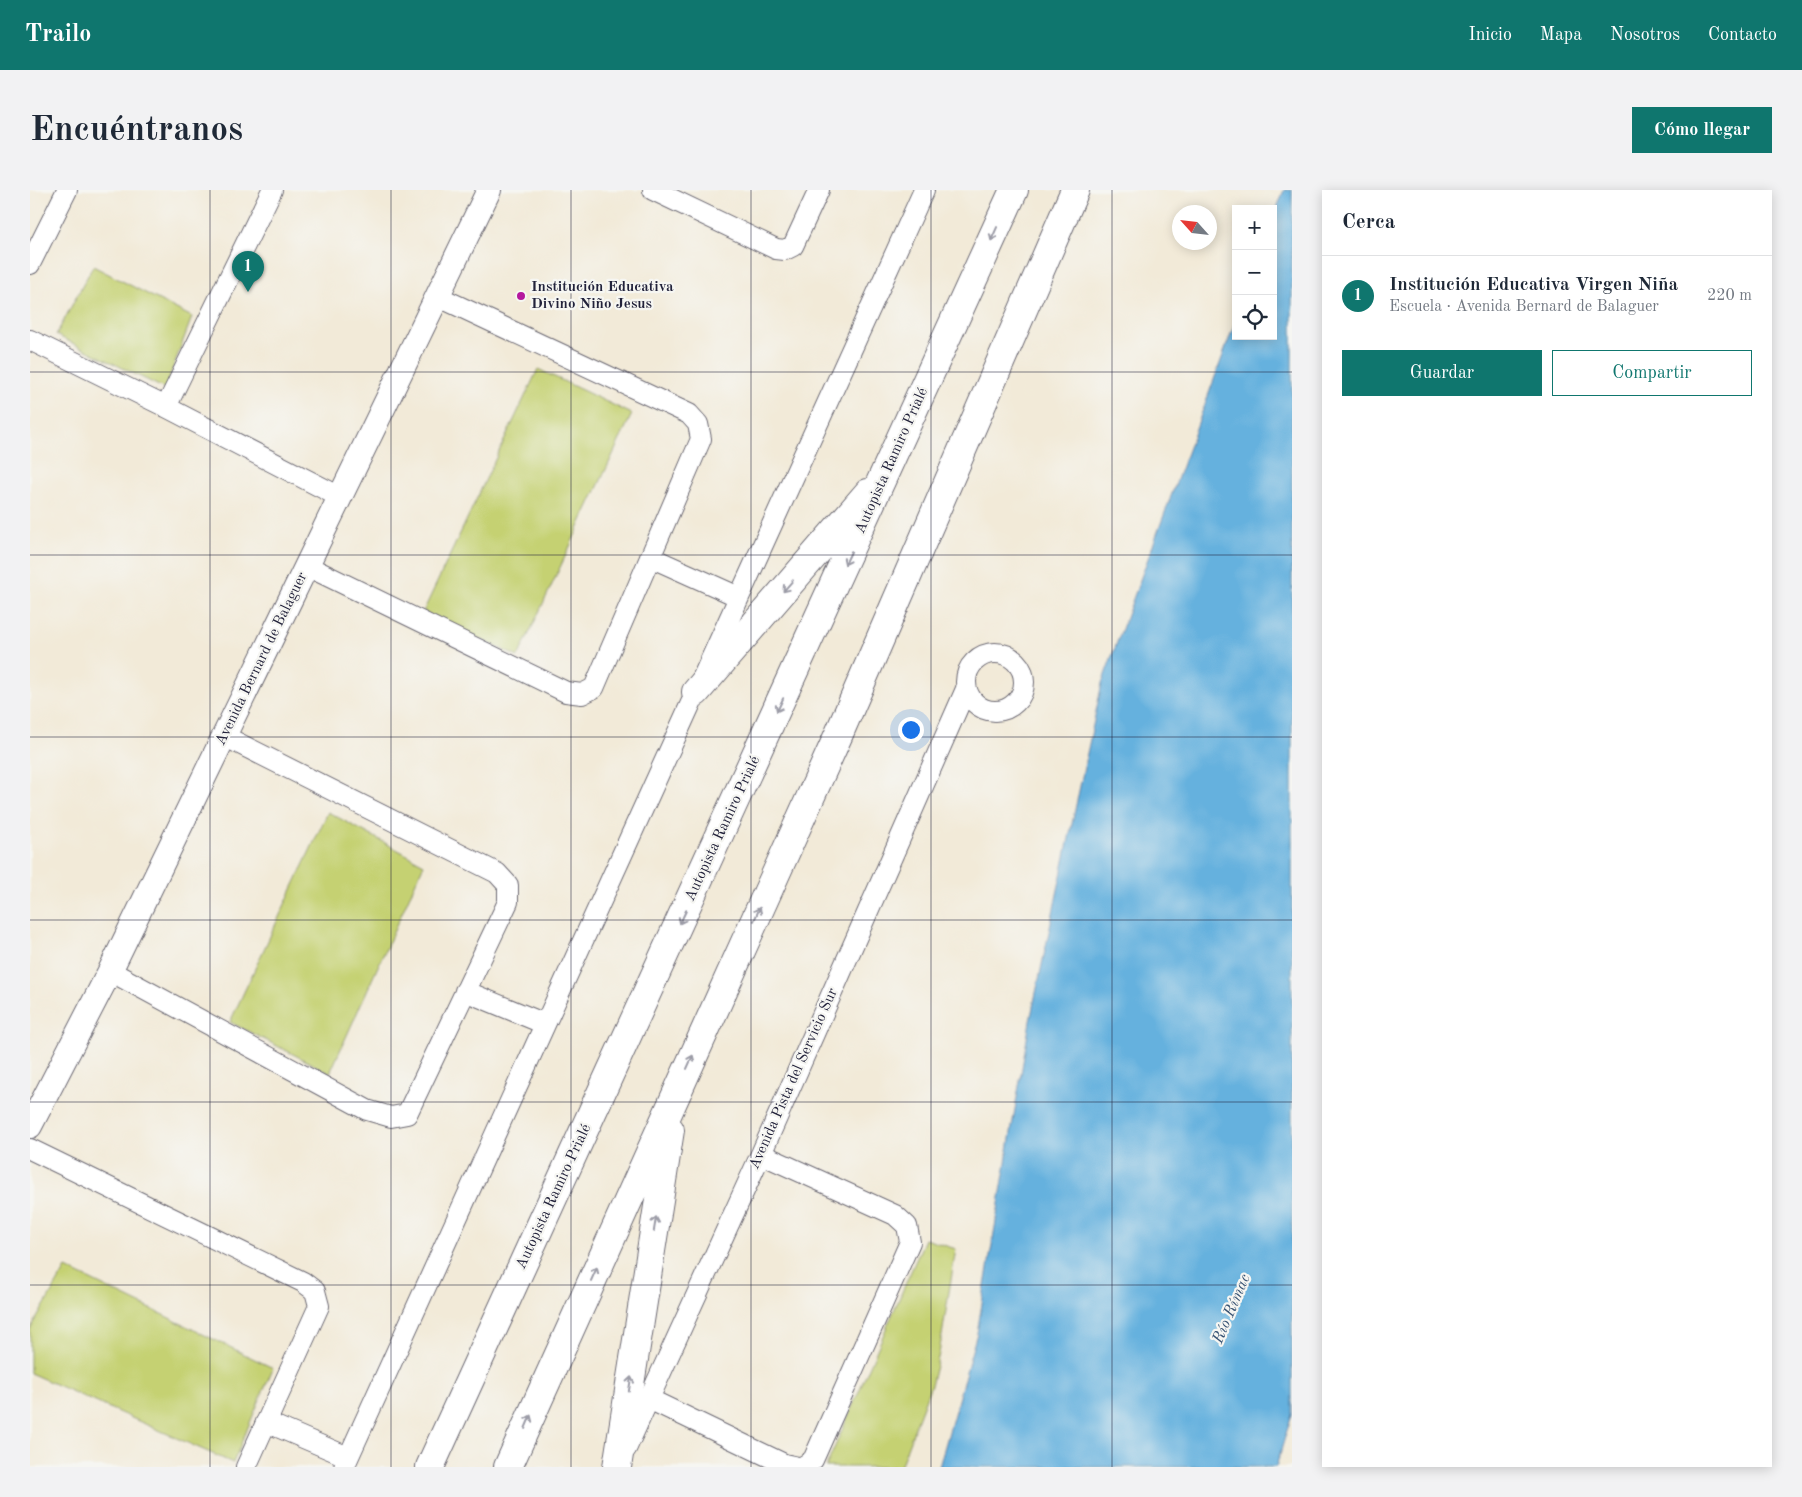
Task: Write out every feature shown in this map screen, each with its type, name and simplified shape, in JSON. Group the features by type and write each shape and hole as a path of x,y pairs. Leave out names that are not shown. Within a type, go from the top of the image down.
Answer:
{"highway":[{"name":"Autopista Ramiro Prialé","path":"430,1467 1014,190"},
{"path":"508,1467 842,727 1075,190"},
{"path":"696,692 888,469"},
{"path":"618,1467 676,1094"}],"street":[{"path":"30,264 67,190"},
{"path":"166,407 272,190"},
{"name":"Avenida Bernard de Balaguer","path":"30,1126 110,971 489,190"},
{"path":"654,190 776,249 785,250 793,246 818,190"},
{"path":"266,1422 346,1462 924,190"},
{"path":"307,566 566,692 582,694 594,688 701,439 698,424 689,414 437,296"},
{"path":"30,340 166,407 340,497"},
{"path":"650,557 739,597"},
{"name":"Avenida Pista del Servicio Sur","path":"618,1467 761,1154 966,690"},
{"path":"110,971 367,1110 391,1117 407,1114 508,902 508,885 497,873 224,736"},
{"path":"466,991 545,1024"},
{"path":"30,1149 303,1282 316,1291 319,1306 246,1467"},
{"path":"761,1154 894,1215 907,1226 910,1242 813,1460 802,1467"},
{"path":"649,1399 784,1464 798,1467"}],"green space":[{"path":"93,266 192,317 165,389 56,335"},
{"path":"538,369 632,414 518,657 423,612"},
{"path":"328,812 424,864 330,1073 230,1022"},
{"path":"925,1239 956,1249 939,1354 932,1382 900,1467 826,1467"},
{"path":"66,1268 273,1368 233,1463 30,1373 30,1330"}],"water":[{"name":"Río Rímac","path":"1284,190 1292,190 1292,1414 1276,1467 939,1467 977,1333 1030,1021 1102,683 1232,331 1232,340 1277,340 1277,208"}],"place":[{"name":"Institución Educativa Virgen Niña","path":"248,292"},
{"name":"Institución Educativa Divino Niño Jesus","path":"521,296"}]}
